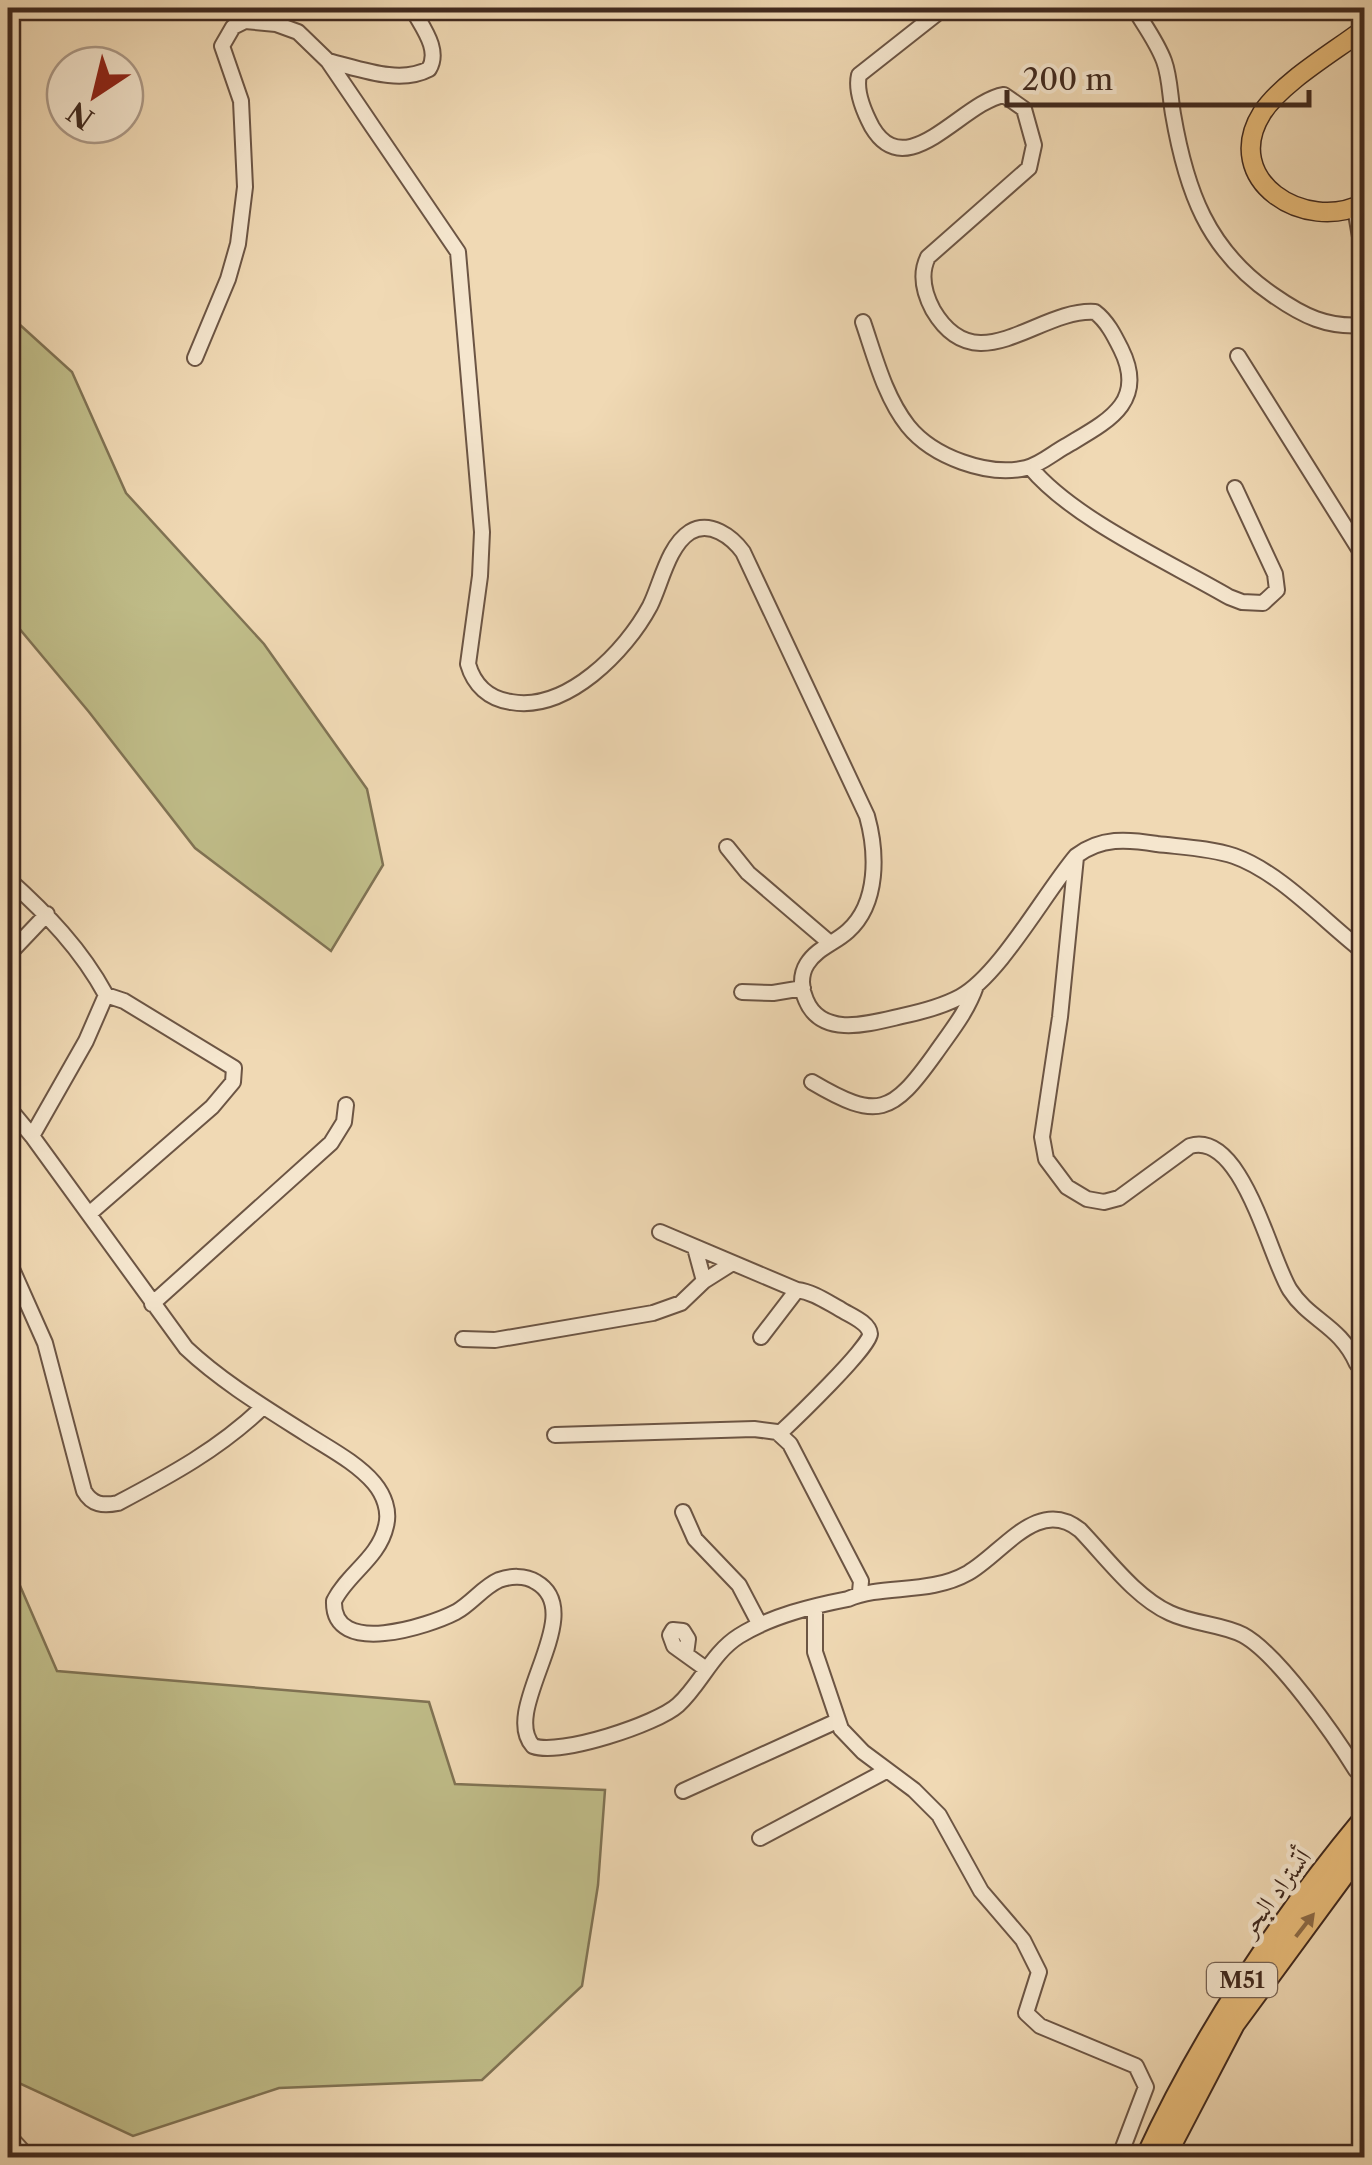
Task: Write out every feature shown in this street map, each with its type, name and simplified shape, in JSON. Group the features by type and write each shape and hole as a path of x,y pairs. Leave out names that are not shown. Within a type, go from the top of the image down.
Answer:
{"highway":[{"name":"أتستراد البحر","path":"1146,2158 1216,2022 1243,1979 1280,1925 1364,1820"},
{"name":"أتستراد البحر","path":"1164,2158 1234,2024 1364,1847"}],"main road":[{"path":"1360,206 1318,214 1296,208 1272,194 1256,172 1250,152 1262,113 1276,96 1364,29"}],"street":[{"path":"328,61 390,75 429,69 434,50 412,8"},
{"path":"863,322 892,399 917,435 960,460 1007,469 1030,467 1110,420 1126,398 1130,373 1115,338 1095,312 1060,316 1005,341 983,344 953,333 928,300 922,277 928,258 1029,168 1034,145 1024,109 1004,95 977,106 910,149 890,145 874,131 858,89 860,75 944,8"},
{"path":"1134,8 1166,65 1190,188 1214,239 1254,282 1307,316 1336,326 1364,326"},
{"path":"195,358 228,279 238,244 246,187 242,101 222,46 225,36 245,21 276,24 298,32 328,61 458,252 482,532 468,664 472,677 494,698 522,704 558,694 577,684 631,637 685,537 698,529 726,534 743,552 872,833 875,860 865,904 853,927 808,962 803,988 809,1008 823,1020 850,1026 912,1014 960,997 977,986 1076,856 1094,844 1132,840 1234,856 1276,880 1364,952"},
{"path":"1360,206 1364,260"},
{"path":"1238,356 1363,553"},
{"path":"1030,467 1073,506 1229,597 1257,604 1273,596 1277,583 1235,488"},
{"path":"1364,691 1360,698 1364,708"},
{"path":"726,846 748,872 830,943"},
{"path":"1076,856 1060,1017 1042,1137 1052,1168 1067,1188 1087,1199 1104,1202 1119,1198 1190,1146 1211,1148 1229,1162 1249,1193 1290,1291 1340,1334 1357,1364"},
{"path":"8,879 47,914 90,966 106,995 124,1000 226,1061 235,1074 231,1085 212,1107 89,1214"},
{"path":"8,954 47,914"},
{"path":"812,1082 847,1103 865,1107 900,1097 969,1008 977,986"},
{"path":"742,992 772,994 803,988"},
{"path":"32,1136 86,1040 106,995"},
{"path":"152,1304 331,1143 344,1122 346,1105"},
{"path":"8,1107 186,1348 263,1407 364,1474 382,1494 387,1508 384,1535 334,1602 335,1616 342,1624 370,1634 408,1630 458,1610 505,1578 528,1578 544,1588 552,1612 552,1629 526,1714 526,1734 534,1746 558,1748 652,1720 681,1702 729,1644 760,1625 860,1592 890,1593 958,1578 1041,1520 1051,1518 1070,1523 1153,1604 1189,1620 1241,1634 1252,1642 1303,1695 1356,1770 1364,1775"},
{"path":"660,1232 814,1295 866,1324 870,1335 855,1358 780,1433"},
{"path":"695,1248 704,1281"},
{"path":"8,1260 45,1342 84,1491 92,1502 118,1503 191,1464 232,1436 263,1407"},
{"path":"462,1339 495,1340 652,1314 681,1302 731,1264"},
{"path":"761,1337 797,1290"},
{"path":"555,1436 711,1430 780,1433 790,1444 861,1581 860,1592"},
{"path":"683,1512 696,1539 739,1585 760,1625"},
{"path":"815,1607 815,1652 837,1720 851,1741 939,1814 981,1891 1034,1959 1039,1972 1026,2013 1032,2020 1136,2066 1143,2076 1146,2087 1119,2158"},
{"path":"686,1654 706,1669"},
{"path":"683,1791 837,1720"},
{"path":"760,1838 886,1771"},
{"path":"8,2135 29,2158"}],"shaded area":[{"path":"8,314 72,372 126,493 264,644 367,789 383,865 331,951 195,848 8,615"},
{"path":"8,1558 57,1671 429,1702 455,1784 605,1790 598,1885 582,1986 482,2080 279,2088 133,2136 8,2078"}]}
